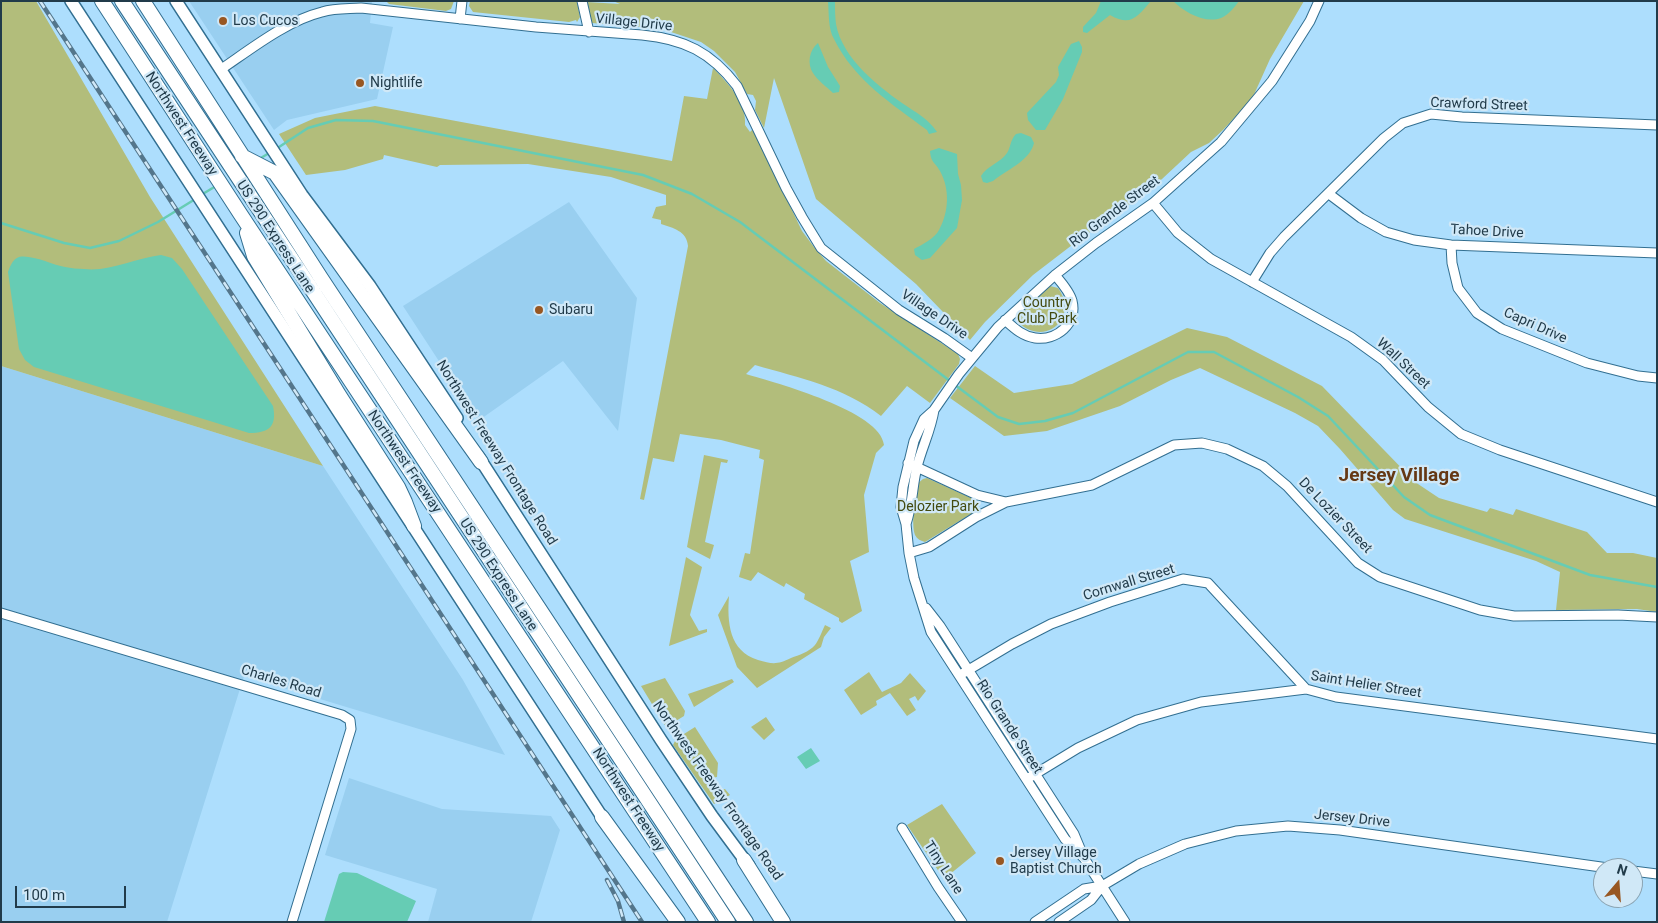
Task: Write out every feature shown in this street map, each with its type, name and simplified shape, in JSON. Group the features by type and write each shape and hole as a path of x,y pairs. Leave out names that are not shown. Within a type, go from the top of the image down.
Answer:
{"highway":[{"name":"Northwest Freeway","path":"102,1 241,216 708,922"},
{"name":"US 290 Express Lane","path":"122,1 222,156 728,922"},
{"path":"143,1 257,180 746,922"},
{"path":"239,151 275,173 482,462"},
{"path":"241,216 254,256 338,395 398,487 414,526"},
{"path":"602,817 678,922"},
{"path":"744,860 782,922"}],"main road":[{"path":"71,1 671,922"},
{"name":"Northwest Freeway Frontage Road","path":"176,1 302,194 402,333 466,431 482,462 661,740 789,922"}],"street":[{"path":"460,20 462,1"},
{"path":"582,1 589,32"},
{"name":"Rio Grande Street","path":"1084,858 1065,839 964,673 940,626 923,604 914,578 906,524 901,507 903,487 914,441 924,418 934,410 958,374 1005,320 1055,275 1153,203 1221,142 1272,81 1310,21 1319,1"},
{"name":"Village Drive","path":"220,70 302,18 323,11 361,8 460,20 642,35 673,40 694,48 716,62 737,86 786,188 821,248 899,310 972,358"},
{"name":"Crawford Street","path":"1252,282 1270,253 1284,237 1384,138 1403,123 1430,114 1657,125"},
{"name":"Tahoe Drive","path":"1329,194 1361,218 1386,232 1414,240 1451,245 1657,253"},
{"name":"Wall Street","path":"1153,203 1178,233 1211,259 1351,336 1384,360 1428,407 1461,434 1500,450 1657,502"},
{"name":"Capri Drive","path":"1451,245 1452,263 1458,288 1477,313 1502,329 1587,363 1638,376 1657,378"},
{"path":"1005,320 1018,332 1034,338 1051,338 1066,329 1072,316 1072,301 1055,275"},
{"name":"Rio Grande Street","path":"906,524 912,508 917,467 932,422 934,410"},
{"name":"De Lozier Street","path":"909,553 929,547 976,517 1006,502 1092,485 1174,446 1202,443 1227,448 1263,466 1287,486 1358,563 1380,577 1480,610 1514,616 1618,615 1657,617"},
{"name":"De Lozier Street","path":"908,463 977,495 1006,502"},
{"name":"Cornwall Street","path":"964,673 1012,644 1051,624 1110,602 1183,580 1208,583 1306,689"},
{"name":"Charles Road","path":"1,613 342,715 350,720 352,729 292,922"},
{"name":"Rio Grande Street","path":"964,673 1035,774 1074,834 1084,858 1125,922"},
{"name":"Saint Helier Street","path":"1027,779 1078,748 1137,720 1201,702 1306,689 1336,696 1657,739"},
{"name":"Jersey Drive","path":"1035,922 1084,889 1102,886 1139,864 1185,844 1236,831 1288,826 1360,832 1593,866"},
{"name":"Tiny Lane","path":"902,828 962,922"},
{"path":"1643,872 1657,874"},
{"name":"Jersey Drive","path":"1059,922 1092,900 1102,886"}],"shaded area":[{"path":"189,1 372,1 370,23 393,27 377,99 287,120 274,130"},
{"path":"828,1 835,1 836,24 840,37 854,61 875,82 924,118 937,132 929,134 927,130 875,90 852,67 842,54 832,35"},
{"path":"1101,1 1151,1 1142,12 1129,20 1123,20 1110,15 1087,33 1083,32 1083,27 1096,13"},
{"path":"1173,1 1239,1 1221,18 1208,19 1195,16"},
{"path":"1079,41 1082,52 1063,99 1045,130 1036,130 1028,120 1027,113 1056,82 1059,75 1058,67 1071,44"},
{"path":"818,43 828,67 840,86 839,92 833,93 817,78 811,69 811,53"},
{"path":"1021,133 1031,137 1034,143 1028,155 993,181 983,182 981,176 1004,156 1014,136"},
{"path":"939,148 957,154 962,200 957,228 930,258 922,260 915,255 914,249 935,236 945,216 947,193 943,178 932,160 930,151"},
{"path":"569,202 637,298 618,431 563,361 478,421 403,306"},
{"path":"161,255 172,258 182,269 273,406 273,423 267,430 249,433 34,367 25,360 19,349 8,272 15,259 24,256 65,267 94,269 113,267"},
{"path":"1,366 323,466 463,680 505,755 244,676 167,922 1,922"},
{"path":"811,748 820,761 806,769 797,757"},
{"path":"349,778 442,809 551,816 560,830 531,922 428,922 437,889 325,855"},
{"path":"343,872 357,873 416,901 407,922 324,922 339,874"}],"green space":[{"path":"1,1 36,1 150,197 323,466 1,366"},
{"path":"386,1 454,1 451,9 446,11 389,4"},
{"path":"470,1 577,2 580,17 577,22 576,20 569,22 473,12 469,6"},
{"path":"613,1 1304,1 1270,59 1252,99 1223,130 1209,143 1191,152 1162,179 1125,208 1033,275 985,322 970,340 916,284 816,199 774,78 764,128 755,110 756,101 753,95 747,94 735,72 714,51 701,42 662,29 592,23 587,2 620,4"},
{"path":"713,68 740,101 745,117 745,125 750,132 754,131 802,231 814,247 826,261 880,303 958,354 960,359 959,364 930,403 907,386 881,416 852,398 805,379 755,365 746,374 802,391 847,410 865,421 878,433 884,445 876,453 864,495 869,552 850,561 862,611 842,623 839,621 839,618 804,599 805,594 786,583 784,587 758,572 751,581 739,577 745,553 750,554 764,460 759,458 760,450 721,440 680,434 674,462 653,458 644,500 640,499 688,246 682,234 675,229 661,224 661,220 652,218 656,207 666,205 666,195 611,177 528,164 440,165 437,167 384,155 383,159 345,170 306,175 279,134 315,118 375,106 672,161 684,96 707,99"},
{"name":"Country Club Park","path":"1050,286 1058,288 1064,299 1065,310 1062,319 1048,331 1038,332 1028,329 1018,322 1018,315"},
{"path":"1187,328 1227,337 1322,386 1415,482 1439,498 1487,512 1490,508 1513,515 1516,509 1587,532 1607,553 1633,553 1657,558 1657,612 1637,609 1556,610 1560,572 1536,561 1405,519 1393,510 1318,426 1295,413 1200,368 1171,380 1120,406 1047,431 1004,436 950,398 975,366 1014,393 1072,384"},
{"path":"704,455 728,460 727,463 721,462 705,542 714,545 710,559 687,547"},
{"name":"Delozier Park","path":"927,478 971,498 976,503 976,508 974,512 925,542 919,540 915,535 913,517 917,484"},
{"path":"686,557 702,567 690,615 699,631 707,629 707,632 669,646"},
{"path":"729,596 730,625 736,643 748,656 758,660 778,663 801,654 810,650 815,645 825,625 831,628 824,637 821,647 757,688 737,667 718,615"},
{"path":"869,672 882,692 901,683 910,673 926,691 918,701 915,696 909,699 916,710 907,716 890,693 876,701 877,705 861,715 844,690"},
{"path":"665,678 685,711 684,716 666,727 641,686"},
{"path":"732,679 734,682 694,707 688,694"},
{"path":"766,717 775,730 764,740 751,727"},
{"path":"695,727 718,763 717,777 712,778 714,791 725,789 730,795 714,804 673,745 676,739"},
{"path":"942,804 976,853 944,879 907,825"}],"waterway":[{"path":"276,149 308,128 336,120 373,121 643,175 692,194 740,222 950,381"},
{"path":"259,159 271,152"},
{"path":"201,195 216,186"},
{"path":"1,223 64,243 90,248 119,241 158,222 197,198"},
{"path":"955,385 998,417 1019,424 1045,421 1073,413 1188,352 1214,352 1298,397 1328,416 1404,497 1430,515 1590,575 1657,587"}],"railway":[{"path":"40,1 642,922"},
{"path":"607,880 618,901 624,922"}],"place":[{"name":"Los Cucos","path":"223,21"},
{"name":"Nightlife","path":"360,83"},
{"name":"Subaru","path":"539,310"},
{"name":"Jersey Village Baptist Church","path":"1000,861"}],"district":[{"name":"Jersey Village","path":"1399,476"}]}
